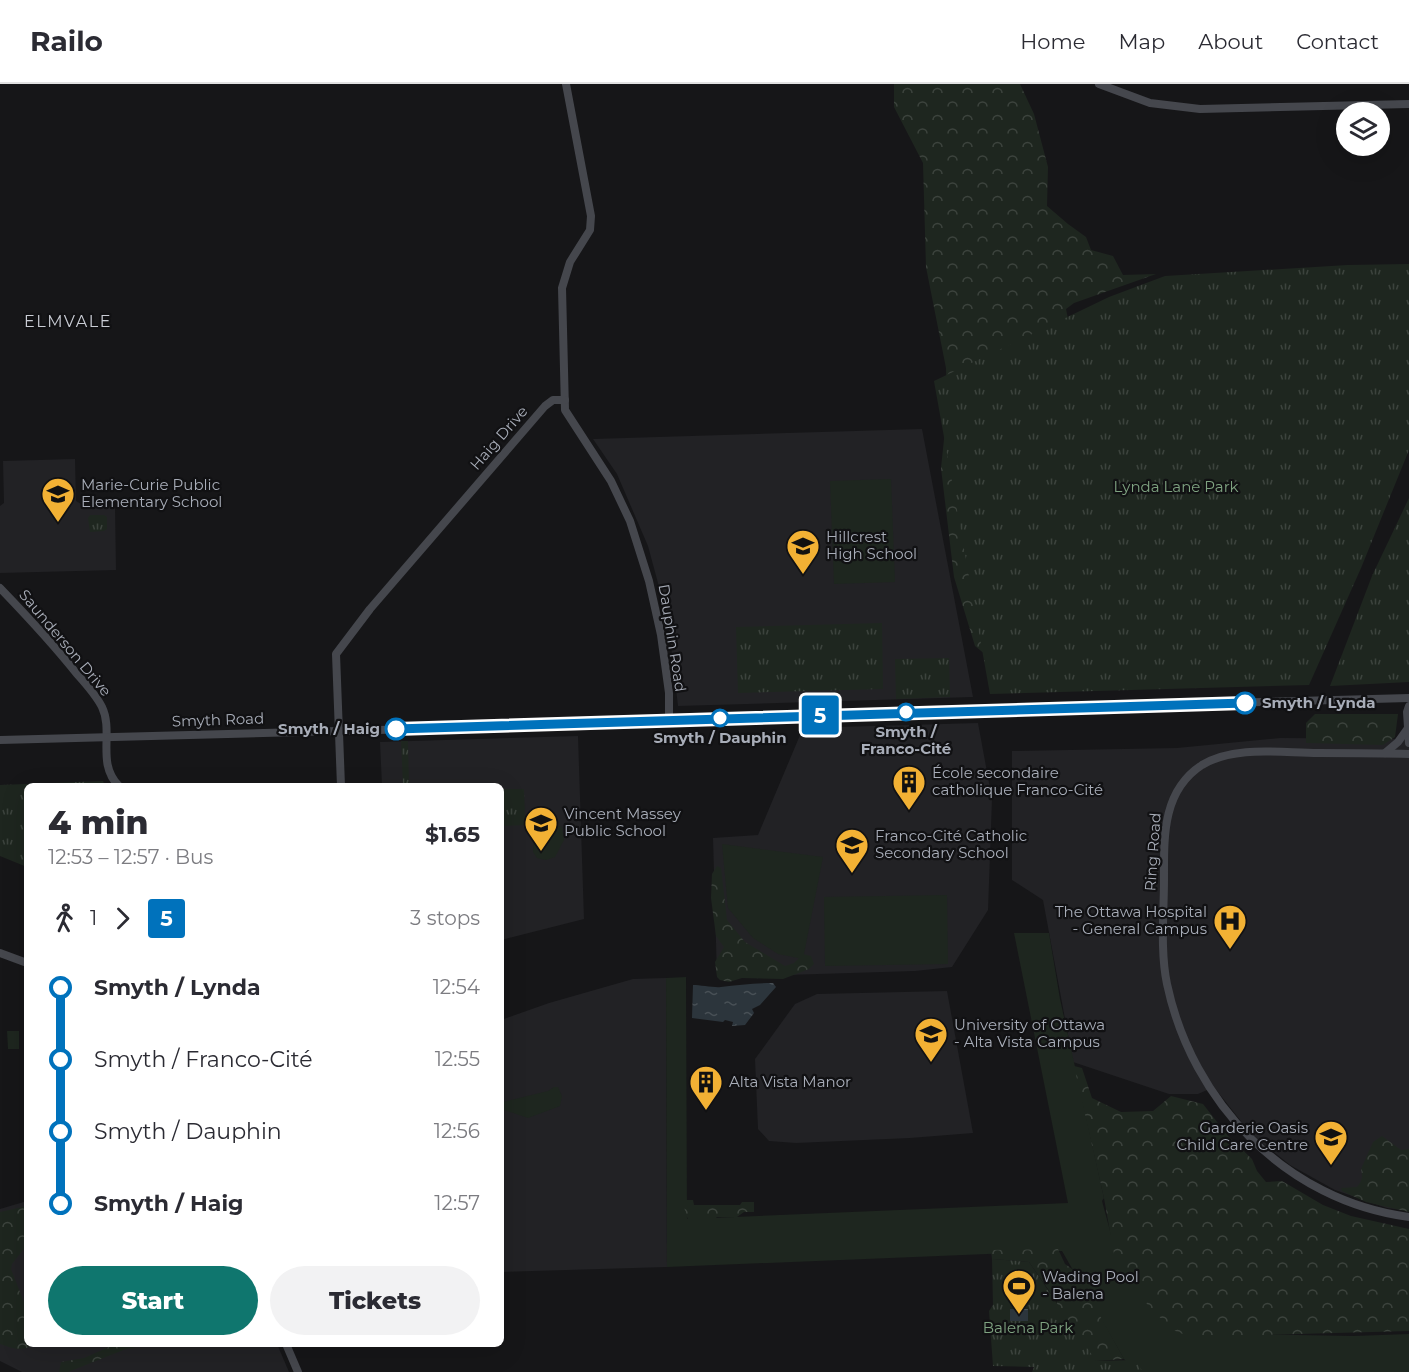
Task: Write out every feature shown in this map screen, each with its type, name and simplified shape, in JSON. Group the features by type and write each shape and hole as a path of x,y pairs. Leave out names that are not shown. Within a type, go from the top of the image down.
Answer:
{"street":[{"path":"565,400 562,288 570,262 590,230 591,216 566,84"},
{"path":"1099,84 1150,103 1200,109 1409,104"},
{"name":"Dauphin Road","path":"565,400 567,415 611,481 630,521 649,581 661,635 669,693 669,720"},
{"name":"Haig Drive","path":"340,783 336,654 377,601 549,402 565,400"},
{"name":"Saunderson Drive","path":"0,588 59,652 103,708 106,722 107,766 117,783"},
{"name":"Smyth Road","path":"0,740 1409,699"},
{"path":"1409,706 1407,712 1409,743"},
{"path":"1385,753 1398,742 1408,728"},
{"name":"Ring Road","path":"1409,754 1240,753 1208,762 1190,774 1174,797 1166,819 1164,866 1167,981 1173,1007 1192,1059 1214,1095 1247,1136 1289,1171 1331,1195 1364,1207 1409,1216"},
{"path":"0,953 24,962"},
{"path":"287,1347 298,1372"}],"shaded area":[{"name":"Hillcrest High School","path":"922,429 973,697 678,706 668,620 648,546 617,474 593,439"},
{"name":"Marie-Curie Public Elementary School","path":"75,459 76,501 86,507 115,506 116,570 0,573 0,506 4,503 3,461"},
{"name":"Franco-Cité Catholic Secondary School","path":"978,723 992,799 988,910 952,967 915,971 717,977 713,838 758,835 803,728"},
{"name":"Vincent Massey Public School","path":"578,736 584,919 504,939 504,783 382,783 380,742"},
{"name":"The Ottawa Hospital - General Campus","path":"1281,738 1409,739 1409,1211 1387,1208 1335,1190 1290,1165 1251,1134 1214,1087 1198,1094 1169,1094 1073,1062 1043,900 1012,880 1012,751 1177,748"},
{"path":"666,978 667,1267 504,1272 504,1019 549,1003 633,979"},
{"path":"947,991 973,1133 796,1143 769,1141 758,1129 755,1059 795,1004 817,994"},
{"path":"24,1202 24,1347 278,1347 289,1372 22,1372 0,1361 0,1209"}],"green space":[{"path":"894,84 1020,84 1034,114 1048,167 1047,206 1086,237 1091,250 1113,256 1123,275 1156,274 1074,303 1066,309 1068,319 1009,674 975,646 954,577 941,468 947,411 946,368 926,267 923,163 894,107"},
{"name":"Lynda Lane Park","path":"1409,264 1409,450 1361,568 1309,685 990,694 934,381 1109,297 1165,276 1348,265"},
{"path":"891,479 895,582 834,584 830,481"},
{"path":"1409,498 1409,682 1330,686 1372,576"},
{"path":"90,515 107,517 107,529 90,532 88,518"},
{"path":"882,623 883,689 738,693 736,627"},
{"path":"949,658 950,697 896,699 895,659"},
{"path":"1315,714 1398,714 1395,737 1383,745 1306,743 1306,723"},
{"path":"401,741 408,741 409,783 403,783"},
{"path":"103,781 104,783 52,783"},
{"path":"24,784 24,866 0,856 0,785"},
{"path":"504,789 524,789 525,816 544,816 544,813 550,813 550,824 504,826"},
{"path":"562,827 564,840 555,857 546,860 537,858 533,852 534,831"},
{"path":"722,844 823,857 803,959 778,954 753,938 728,908"},
{"path":"717,866 721,868 727,920 745,942 785,966 794,963 803,954 811,956 814,964 809,969 783,979 742,978 729,982 717,977 715,962 724,947 716,936 711,898 712,874"},
{"path":"947,895 948,964 825,966 824,897"},
{"path":"1014,933 1049,933 1060,999 1104,1198 1102,1201 1115,1249 1182,1333 1353,1336 1409,1334 1409,1372 1137,1372 1124,1359 1062,1251 667,1267 666,978 686,977 687,1219 1068,1203"},
{"path":"7,1031 19,1031 19,1049 8,1049"},
{"path":"1074,1066 1082,1068 1092,1098 1121,1112 1153,1111 1171,1096 1203,1104 1228,1136 1252,1159 1257,1171 1266,1182 1282,1181 1323,1205 1351,1216 1409,1229 1409,1331 1190,1337 1173,1330 1149,1307 1114,1254 1104,1198"},
{"path":"558,1087 562,1096 560,1106 528,1118 504,1110 504,1102"},
{"path":"1382,1136 1401,1150 1409,1149 1409,1212 1366,1202 1342,1191 1341,1188 1359,1185 1362,1179 1361,1169 1373,1142"},
{"path":"686,1193 686,1200 693,1200 694,1205 740,1205 742,1202 754,1202 754,1212 744,1212 737,1217 717,1217 712,1221 688,1220 680,1194"},
{"path":"24,1207 24,1249 12,1264 11,1269 24,1302 24,1347 30,1347 17,1349 0,1344 0,1212"},
{"path":"1058,1249 1065,1264 1075,1271 1124,1359 1096,1361 1051,1339 1057,1302 1029,1262 992,1259 991,1250"},
{"name":"Balena Park","path":"992,1259 1029,1262 1096,1361 1135,1360 1143,1372 1032,1372 1034,1367 993,1366 989,1311 993,1305"},
{"path":"109,1347 136,1347 68,1372 59,1372 61,1362 84,1358"}],"water":[{"path":"773,983 776,987 760,1005 752,1009 754,1013 745,1025 732,1026 733,1022 725,1020 723,1022 692,1018 693,985 718,987"},
{"name":"Wading Pool - Balena","path":"1010,1309 1028,1309 1028,1321 1010,1321"}],"bus line":[{"name":"5","path":"396,729 1245,703"}],"place":[{"name":"Marie-Curie Public Elementary School","path":"58,523"},
{"name":"Hillcrest High School","path":"803,575"},
{"name":"Smyth / Lynda","path":"1245,703"},
{"name":"Smyth / Franco-Cité","path":"906,712"},
{"name":"Smyth / Dauphin","path":"720,718"},
{"name":"Smyth / Haig","path":"396,729"},
{"name":"École secondaire catholique Franco-Cité","path":"909,811"},
{"name":"Vincent Massey Public School","path":"541,852"},
{"name":"Franco-Cité Catholic Secondary School","path":"852,874"},
{"name":"The Ottawa Hospital - General Campus","path":"1230,950"},
{"name":"University of Ottawa - Alta Vista Campus","path":"931,1063"},
{"name":"Alta Vista Manor","path":"706,1111"},
{"name":"Garderie Oasis Child Care Centre","path":"1331,1166"},
{"name":"Wading Pool - Balena","path":"1019,1315"}],"district":[{"name":"ELMVALE","path":"68,321"}]}
